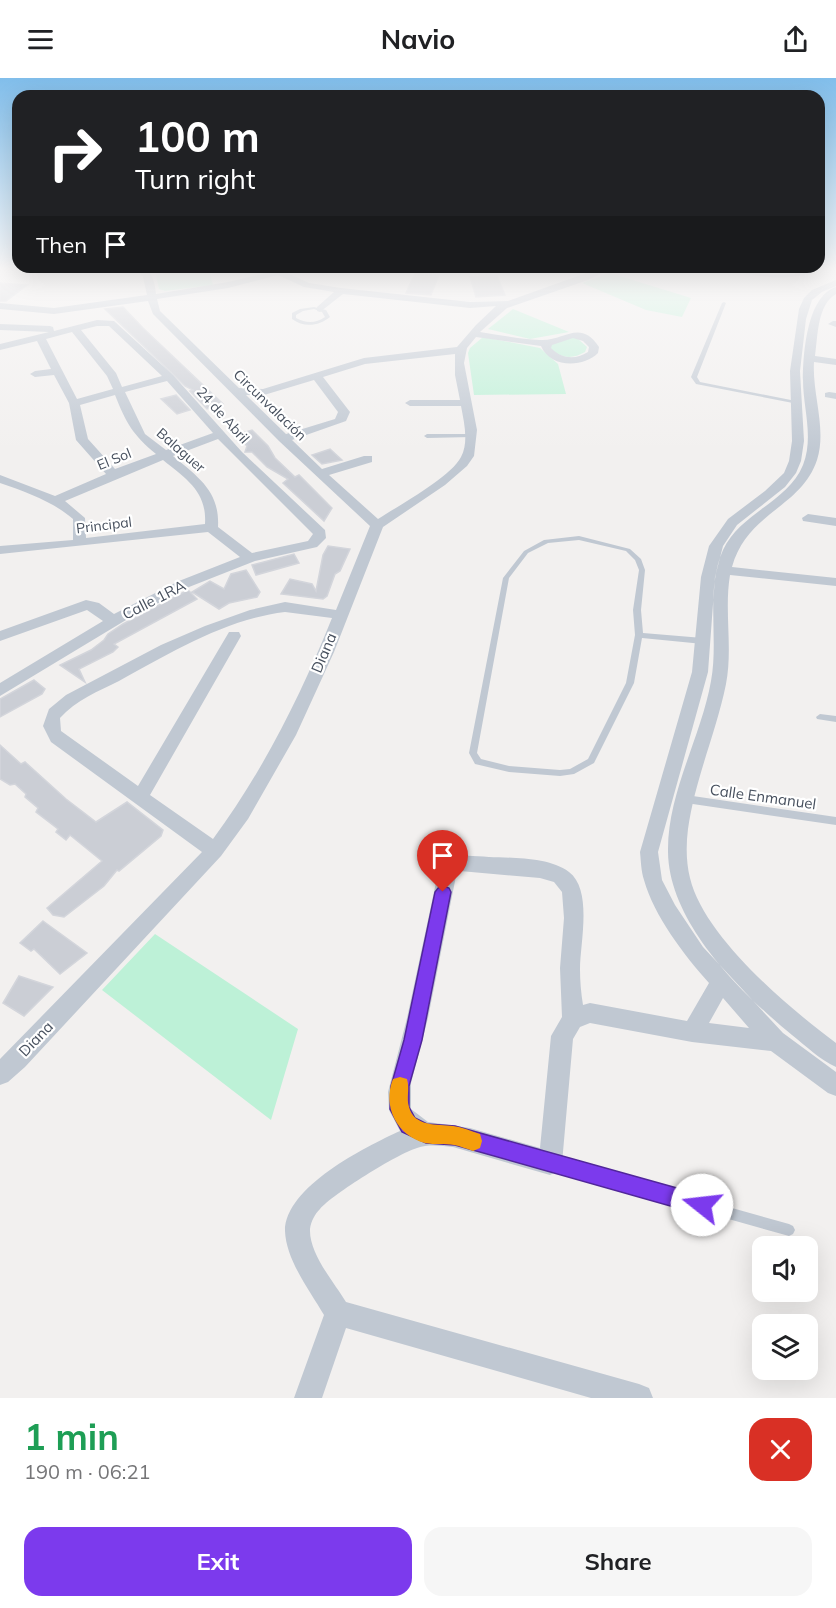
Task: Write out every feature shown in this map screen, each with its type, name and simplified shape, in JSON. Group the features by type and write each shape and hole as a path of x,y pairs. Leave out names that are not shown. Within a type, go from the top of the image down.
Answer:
{"street":[{"path":"0,347 70,329"},
{"name":"Balaguer","path":"73,329 112,375 129,416 141,436 165,455 207,495 212,512 211,528"},
{"name":"24 de Abril","path":"120,329 169,377 219,435 320,533 319,538"},
{"name":"Circunvalación","path":"172,329 320,474 377,525"},
{"path":"377,525 455,471 468,457 470,436 460,357 480,329"},
{"path":"801,329 795,377 799,434 796,460 785,481 753,504 725,531 716,544 709,577 700,672 648,852 653,880 668,911 696,954 775,1041 836,1085"},
{"path":"814,329 810,354 812,456 805,477 798,485 758,515 729,551 725,565 719,679 711,718 686,799 677,851 679,876 704,927 734,966 804,1034 836,1056"},
{"path":"475,334 545,344"},
{"path":"40,337 74,403 82,440 113,474"},
{"path":"810,354 836,354"},
{"path":"810,354 836,362"},
{"path":"234,391 264,392 364,361 430,355 460,357"},
{"path":"35,374 58,371"},
{"path":"284,438 340,421 344,412 317,376"},
{"path":"74,403 169,377"},
{"path":"253,409 264,392"},
{"path":"410,403 467,403"},
{"name":"El Sol","path":"54,501 113,474 219,435"},
{"path":"320,474 368,459"},
{"path":"0,479 48,496 68,507 79,518 80,543"},
{"path":"808,518 836,522"},
{"name":"Diana","path":"0,1074 17,1059 215,851 234,827 293,727 377,525"},
{"path":"211,528 250,558"},
{"name":"Principal","path":"0,550 211,528"},
{"name":"Calle 1RA","path":"0,690 113,621 187,583 250,558 312,544 319,538"},
{"path":"725,565 836,573"},
{"path":"725,565 836,582"},
{"path":"0,636 86,605 94,606 113,621"},
{"path":"215,851 57,738 51,730 50,722 62,707 101,683 181,643 255,614 290,607 340,615"},
{"path":"141,796 234,636"},
{"path":"426,1134 409,1125 402,1116 399,1109 400,1086 413,1040 447,873 453,865 460,863 547,871 562,876 569,884 574,902 570,968 573,1019 562,1036 550,1163 455,1135 426,1134 407,1140 330,1183 308,1203 297,1227 299,1245 338,1313 639,1398"},
{"path":"692,1032 720,983"},
{"path":"573,1019 590,1013 692,1032 775,1041"},
{"path":"308,1398 338,1313"}],"lane":[{"path":"714,329 694,377 698,383 796,403"},
{"path":"427,436 470,436"},
{"path":"579,538 627,550 638,559 642,570 637,610 639,635 630,683 591,761 571,772 560,773 509,769 478,762 473,753 506,578 526,552 546,541 579,538"},
{"path":"639,635 703,641"},
{"path":"820,717 836,719"},
{"name":"Calle Enmanuel","path":"686,799 836,821"},
{"path":"550,1163 789,1230"}],"green space":[{"path":"488,329 561,329 569,332 530,339"},
{"path":"483,337 540,348 558,364 566,394 474,395 468,353 470,348"},
{"path":"570,337 577,338 587,347 585,352 568,357 559,355 551,349 551,344"},
{"path":"155,934 298,1029 271,1120 102,990"}],"building":[{"path":"125,329 144,329 223,404 207,409 190,391 193,390 185,386"},
{"path":"176,395 190,410 177,414 161,399"},
{"path":"252,430 268,446 275,458 295,477 299,475 332,508 324,521 283,483 288,479 267,467 252,452 245,452 247,446 236,435"},
{"path":"330,449 342,460 322,464 312,455"},
{"path":"328,546 350,549 340,571 335,574 327,596 323,599 281,594 290,579 312,584 316,591 323,555"},
{"path":"294,554 299,563 256,575 252,565"},
{"path":"246,570 260,592 257,597 229,603 219,609 192,592 210,581 224,589 231,574"},
{"path":"188,590 197,599 114,644 118,647 113,652 79,669 85,682 60,665 91,650 123,624"},
{"path":"34,680 45,689 42,694 0,717 0,699"},
{"path":"0,745 21,764 25,762 96,822 127,802 163,830 161,836 119,871 117,870 104,886 64,917 53,915 47,908 102,861 70,835 66,840 56,832 58,829 36,812 38,808 25,797 26,794 15,784 10,785 0,779"},
{"path":"43,921 87,953 60,974 34,949 31,951 20,943"},
{"path":"19,976 53,987 24,1016 3,1003"}],"slow traffic":[{"path":"400,1086 399,1109 409,1125 426,1134 455,1135 473,1141"}],"route":[{"path":"443,892 413,1040 400,1086 399,1109 409,1125 426,1134 455,1135 702,1205"}]}
